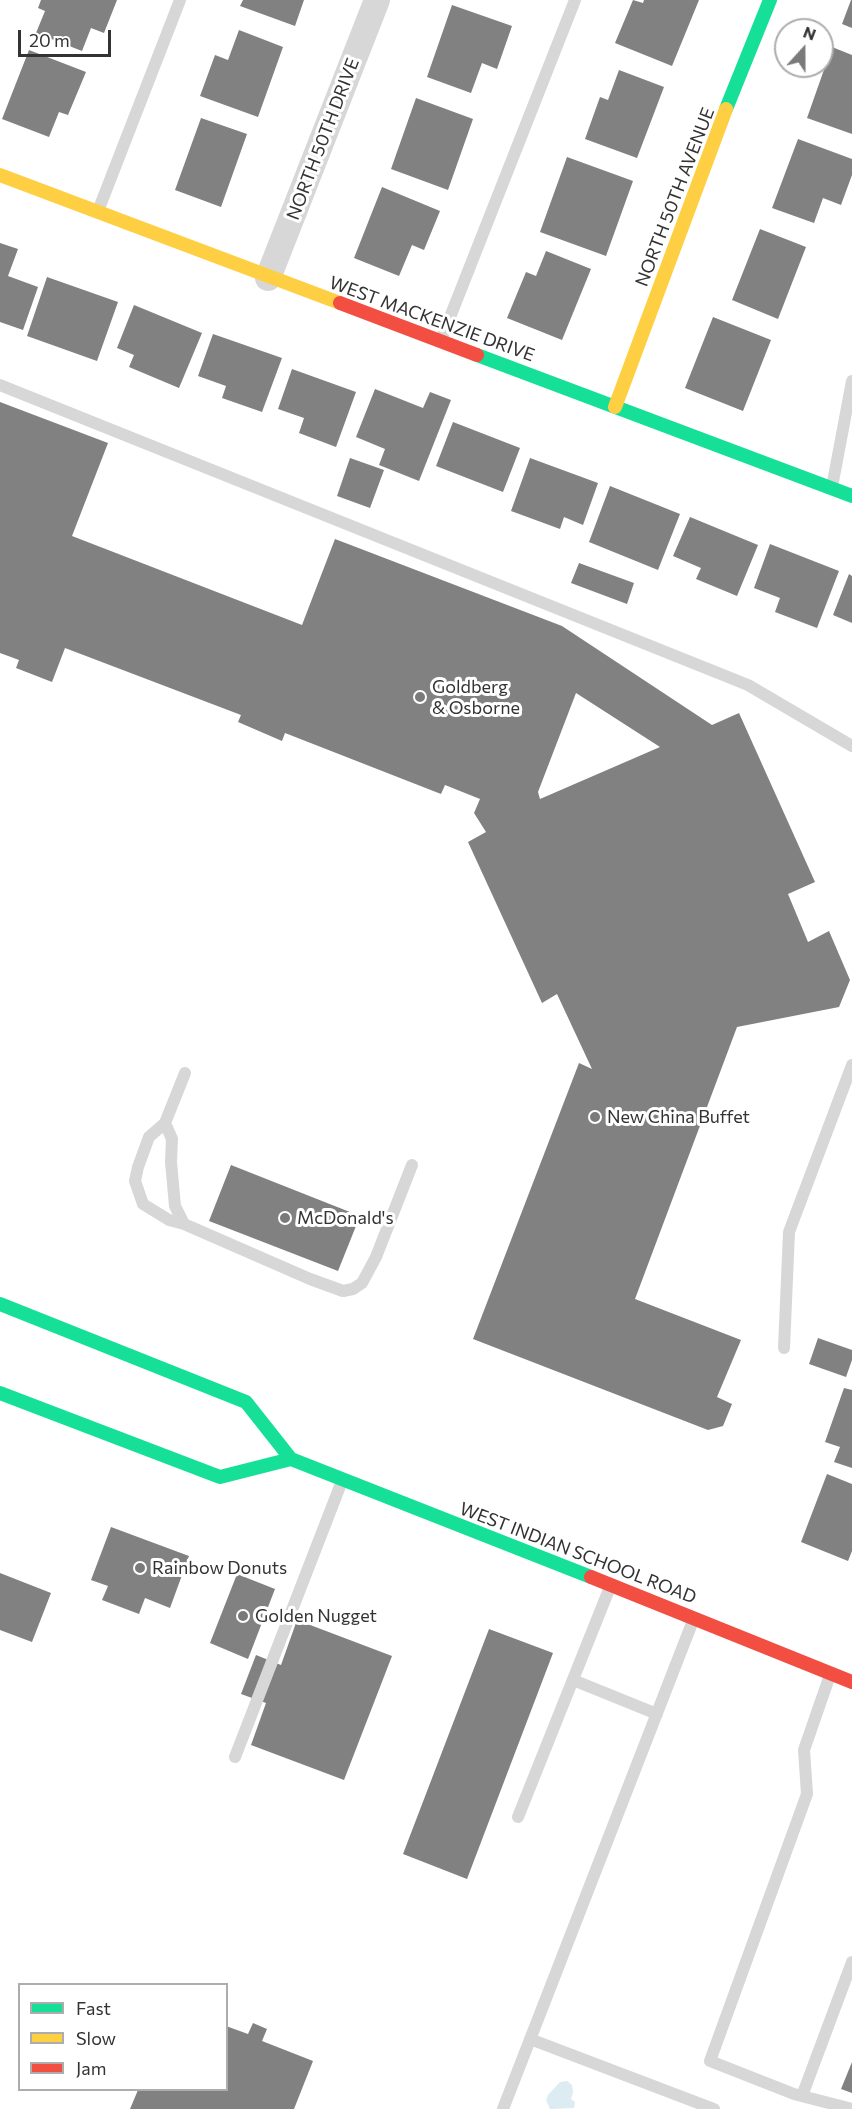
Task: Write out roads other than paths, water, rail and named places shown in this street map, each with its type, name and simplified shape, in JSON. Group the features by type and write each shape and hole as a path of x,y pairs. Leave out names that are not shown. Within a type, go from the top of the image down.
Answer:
{"street":[{"name":"NORTH 50TH DRIVE","path":"268,278 377,0"},
{"name":"NORTH 50TH AVENUE","path":"615,407 723,117 770,0"},
{"name":"WEST MACKENZIE DRIVE","path":"0,175 268,278 852,496"},
{"name":"WEST INDIAN SCHOOL ROAD","path":"0,1304 246,1402 291,1459 694,1617 852,1682"},
{"path":"0,1393 220,1477 291,1459"}],"lane":[{"path":"98,212 180,0"},
{"path":"440,342 575,0"},
{"path":"832,488 852,381"},
{"path":"0,385 748,685 852,746"},
{"path":"784,1348 789,1232 852,1065"},
{"path":"185,1073 165,1123 149,1137 138,1167 135,1181 143,1204 169,1220 184,1224 310,1279 343,1291 362,1284 376,1257 412,1165"},
{"path":"165,1123 172,1139 171,1162 175,1206 184,1224"},
{"path":"235,1757 342,1480"},
{"path":"518,1817 611,1585"},
{"path":"503,2109 694,1617"},
{"path":"831,1674 804,1750 807,1794 710,2061 802,2096 852,2109"},
{"path":"573,1680 657,1714"},
{"path":"802,2096 852,1962"},
{"path":"530,2039 714,2109"}],"place":[{"name":"Goldberg & Osborne","path":"420,697"},
{"name":"New China Buffet","path":"595,1117"},
{"name":"McDonald's","path":"285,1218"},
{"name":"Rainbow Donuts","path":"140,1568"},
{"name":"Golden Nugget","path":"243,1616"}]}
